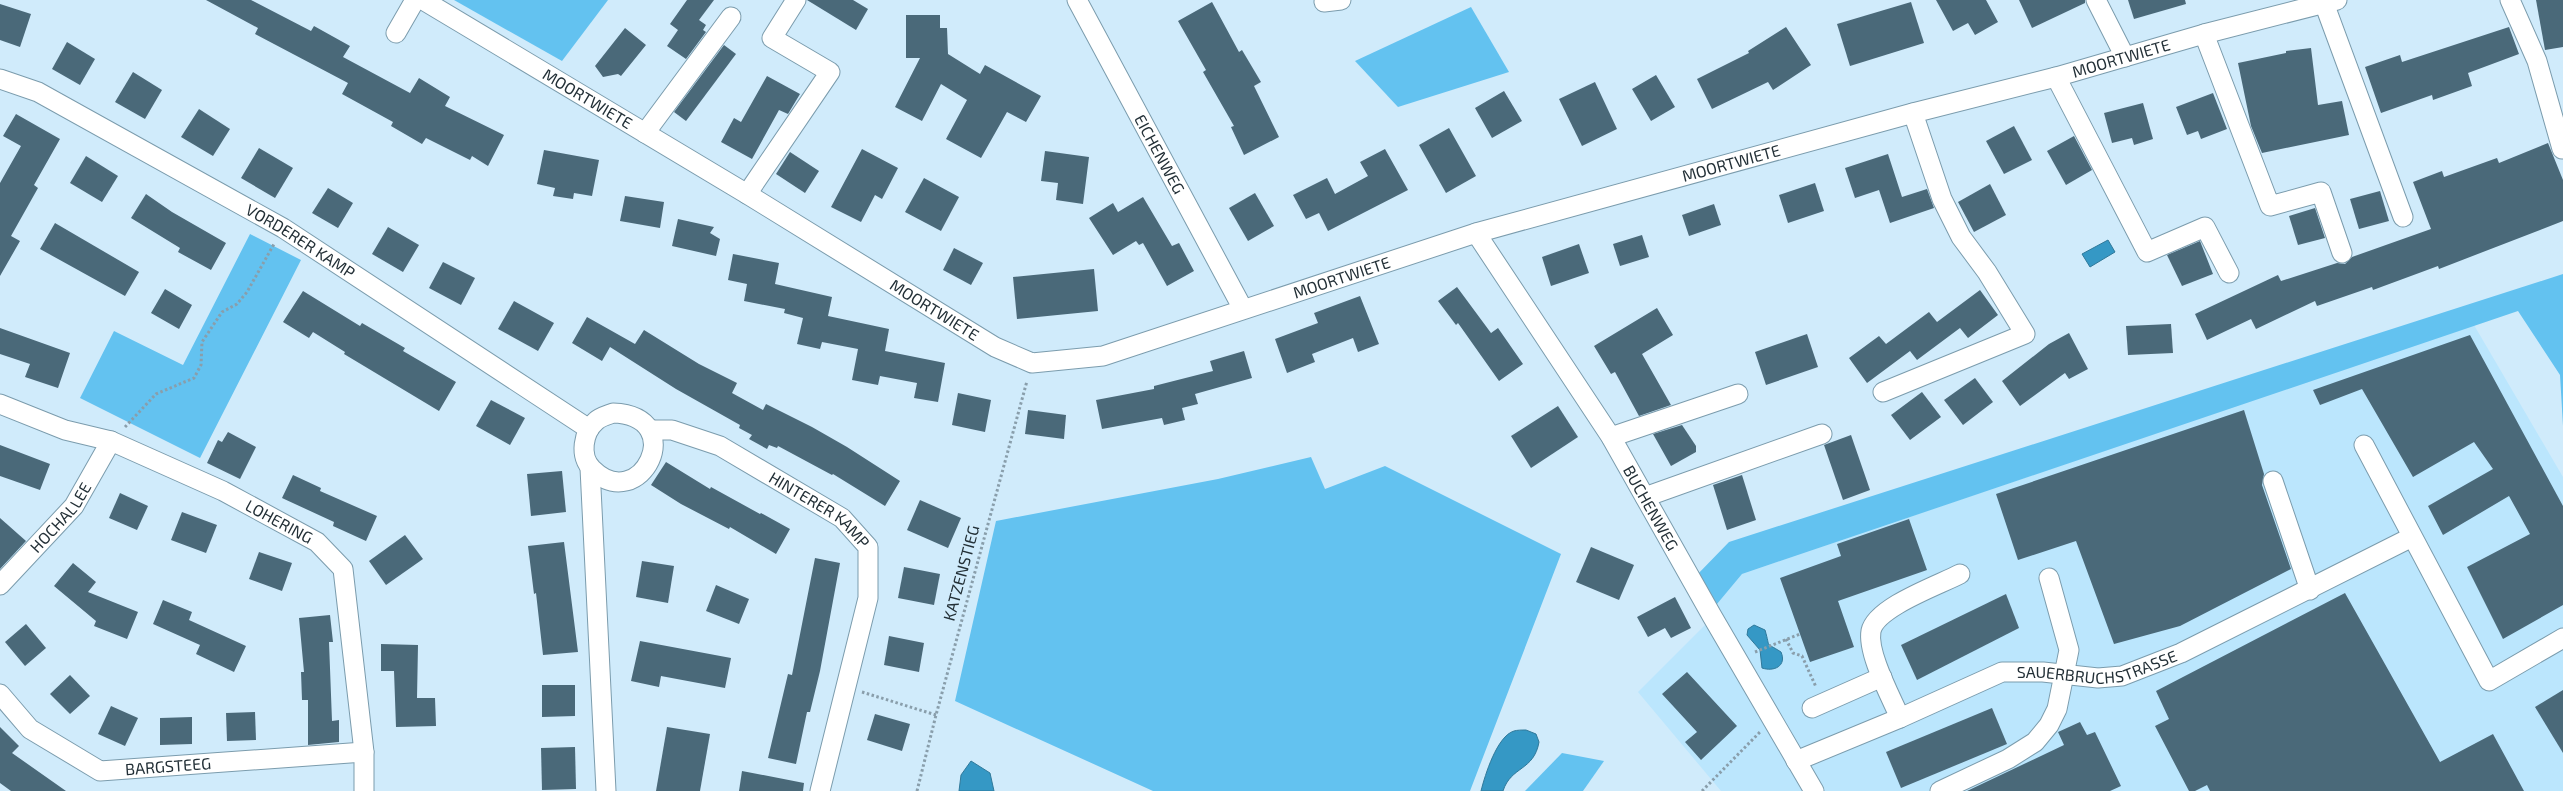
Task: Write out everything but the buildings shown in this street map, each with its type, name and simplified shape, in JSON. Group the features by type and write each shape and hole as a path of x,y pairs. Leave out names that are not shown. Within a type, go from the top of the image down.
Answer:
{"street":[{"path":"396,33 415,0"},
{"name":"MOORTWIETE","path":"423,0 748,194 996,347 1032,363 1103,356 1243,308 1476,233 1913,113 2056,77 2204,34 2330,2"},
{"path":"748,194 830,72 772,38 796,0"},
{"name":"EICHENWEG","path":"1077,0 1243,308"},
{"path":"2096,0 2125,57"},
{"path":"2510,0 2537,61 2562,148"},
{"path":"2330,2 2403,217"},
{"path":"646,133 731,17"},
{"path":"2204,34 2270,206 2322,192 2342,253"},
{"path":"2056,77 2147,252 2205,227 2229,273"},
{"name":"VORDERER KAMP","path":"0,79 38,92 283,228 589,429"},
{"path":"1883,392 2025,334 1987,272 1961,237 1946,207 1913,113"},
{"name":"BUCHENWEG","path":"1476,233 1611,437 1814,791"},
{"path":"1611,437 1738,394"},
{"name":"LOHERING","path":"0,404 65,430 111,441 224,491 317,542 343,569 364,752 364,791"},
{"path":"590,468 604,479 620,483 639,476 652,459 655,442 650,430 641,420 628,413 613,413 597,420 589,429 584,439 584,454 590,468 606,791"},
{"name":"HINTERER KAMP","path":"650,430 672,430 720,446 842,518 868,547 868,598 820,791"},
{"path":"1645,497 1822,434"},
{"name":"HOCHALLEE","path":"0,585 74,506 111,441"},
{"path":"2364,444 2489,681 2563,638"},
{"path":"2273,481 2310,590"},
{"name":"SAUERBRUCHSTRASSE","path":"1796,760 1900,718 2002,672 2063,674 2098,678 2122,676 2181,654 2412,537"},
{"path":"1900,718 1882,677 1871,645 1871,630 1879,617 1960,574"},
{"path":"1940,791 2008,758 2035,742 2049,725 2057,709 2069,650 2049,578"},
{"path":"1812,708 1882,677"},
{"name":"BARGSTEEG","path":"0,694 30,729 100,771 364,752"}],"path":[{"path":"111,441 156,394 194,378 201,365 202,342 222,312 237,304 247,292 283,228"},
{"name":"KATZENSTIEG","path":"917,791 1032,363"},
{"path":"1739,660 1800,634"},
{"path":"1786,639 1793,653 1802,656 1816,689"},
{"path":"845,686 936,715"},
{"path":"1702,791 1773,719"}],"shaded area":[{"path":"454,0 608,0 562,61"},
{"path":"1471,7 1509,72 1398,107 1355,61"},
{"path":"250,234 301,260 200,458 80,398 114,331 183,365"},
{"path":"2108,240 2115,252 2090,267 2082,254"},
{"path":"2563,274 2563,426 2560,375 2518,311 1742,574 1712,610 1694,578 1729,542"},
{"path":"2474,325 2563,477 2563,791 1721,791 1638,692 1707,623 1712,610 1742,574"},
{"path":"1311,457 1325,489 1385,466 1561,554 1470,791 1153,791 955,701 996,521 1218,479"},
{"path":"1754,625 1765,630 1769,644 1781,652 1782,661 1778,667 1771,669 1762,668 1760,650 1747,635 1748,629"},
{"path":"1526,730 1536,734 1539,742 1528,764 1511,777 1503,791 1481,791 1485,776 1502,740 1514,731"},
{"path":"1562,753 1604,761 1583,791 1525,791"},
{"path":"971,761 990,773 994,791 959,791 961,775"}]}
